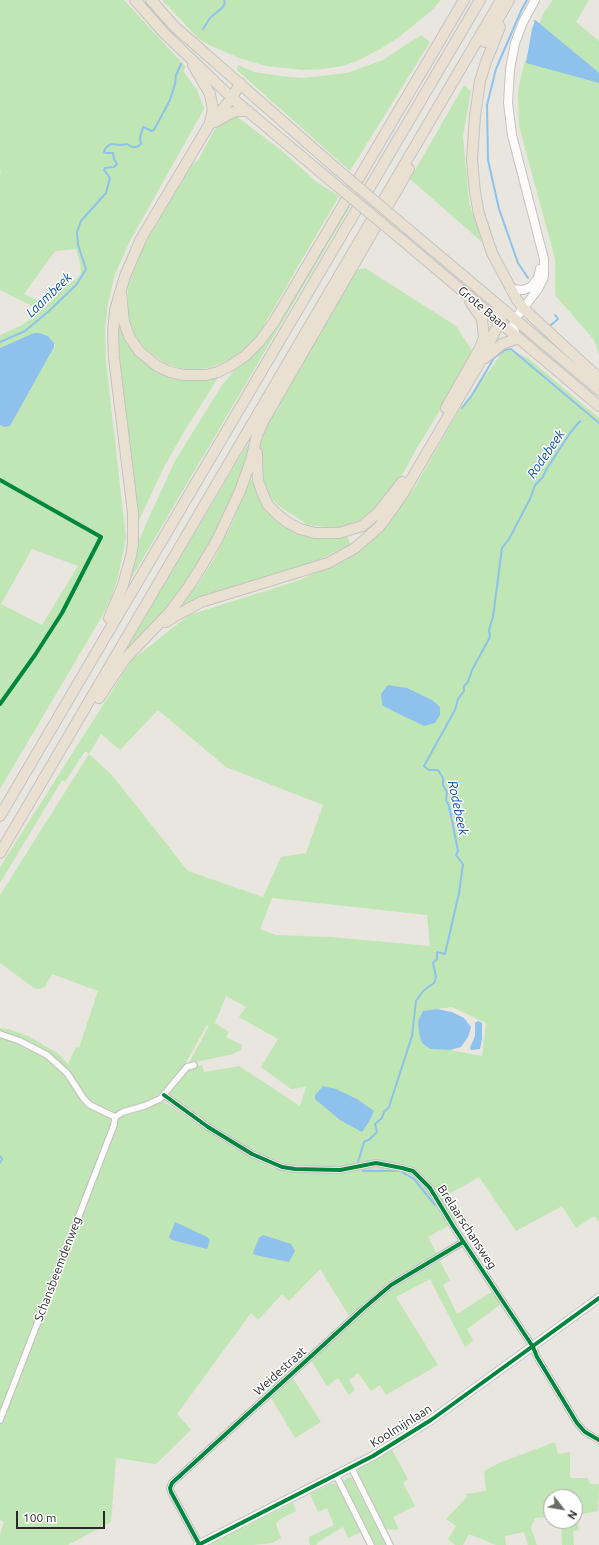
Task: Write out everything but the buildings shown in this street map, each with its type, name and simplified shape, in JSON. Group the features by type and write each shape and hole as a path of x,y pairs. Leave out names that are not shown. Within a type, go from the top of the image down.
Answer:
{"highway":[{"path":"135,0 188,57 203,81 210,94 213,110 209,125"},
{"name":"Grote Baan","path":"152,0 175,27 338,170 599,390"},
{"path":"121,292 124,322 129,336 140,351 157,366 170,372 184,375 206,375 224,369 245,356 260,342 274,322 464,0"},
{"path":"0,816 480,0"},
{"path":"0,852 501,0"},
{"path":"39,786 57,767 104,689 122,663 138,644 169,613 187,589 217,540 240,491 251,460 260,427 268,412 392,202 412,163 509,0"},
{"path":"513,0 495,37 480,81 473,129 472,160 474,192 486,236 498,266 510,289 523,308 599,378"},
{"name":"Grote Baan","path":"188,57 248,111 599,406"},
{"path":"104,638 108,620 123,585 133,544 132,513 114,358 113,338 115,310 131,261 141,239 209,125 240,83"},
{"path":"213,110 230,95"},
{"path":"209,125 238,111 248,111"},
{"path":"268,412 259,446 257,462 260,486 271,508 291,524 300,529 315,533 340,533 362,526 377,514 398,488 482,345 484,333 483,324 478,311 471,303 469,296"},
{"path":"138,644 168,620 193,606 215,597 328,563 355,548 368,538 393,509 480,362 500,323 501,316 497,304"},
{"path":"480,362 502,344 517,337"}],"street":[{"path":"517,337 513,326 515,319 542,281 544,259 512,136 508,102 509,74 515,43 523,22 535,0"},
{"path":"510,289 523,290 532,287 538,278 544,259"},
{"path":"0,1034 20,1041 47,1055 67,1073 84,1099 90,1105 115,1116 144,1106 164,1095 184,1070 190,1065 194,1065"},
{"name":"Brelaarschansweg","path":"164,1095 208,1127 252,1154 282,1167 340,1170 376,1163 413,1171 430,1188 532,1347 536,1357 577,1422 585,1432 599,1440"},
{"name":"Schansbeemdenweg","path":"0,1420 114,1126 115,1116"},
{"name":"Weidestraat","path":"198,1545 171,1492 170,1488 172,1483 391,1285 464,1242"},
{"name":"Koolmijnlaan","path":"198,1545 373,1456 431,1420 599,1298"},
{"path":"351,1467 390,1545"},
{"path":"336,1475 371,1545"}],"green space":[{"path":"0,0 124,0 186,67 183,71 197,90 204,109 131,239 115,274 108,303 105,330 106,362 126,538 117,581 111,598 101,618 0,789 0,425 5,427 10,426 55,345 48,336 37,333 0,348 0,335 20,326 35,316 36,311 30,305 0,290","holes":["76,249 81,274 76,279 64,286 44,304 24,294 55,251","32,549 78,566 42,625 1,604"]},
{"path":"162,0 441,0 431,11 399,37 357,61 342,66 303,70 266,66 239,58 209,45 199,39"},
{"path":"553,0 589,0 576,22 599,41 599,354 594,340 555,295 555,259 519,126 518,91 524,64 543,14"},
{"path":"421,35 430,42 350,171 237,70 238,65 254,72 303,78 347,73 383,60"},
{"path":"464,85 471,91 463,137 469,202 482,242 410,179"},
{"path":"235,115 282,151 318,183 339,196 260,332 248,346 234,358 209,368 188,370 165,363 146,350 132,330 127,308 128,286 139,255 190,167 198,160 214,131 221,123"},
{"path":"347,204 350,206 347,212 126,587 135,550 175,461 222,385 251,355"},
{"path":"365,268 456,326 474,354 417,448 396,486 378,508 356,523 336,528 308,525 279,506 270,497 263,479 259,457 261,440 270,417 356,270"},
{"path":"118,311 123,331 160,371 220,375 185,430 163,469 136,527 117,357"},
{"path":"509,350 528,358 599,418 599,1222 594,1216 576,1228 562,1206 516,1231 479,1177 446,1196 459,1220 428,1237 437,1254 390,1280 349,1316 320,1269 289,1301 282,1294 258,1320 251,1313 177,1414 191,1430 156,1464 116,1458 111,1522 68,1545 0,1545 0,1534 4,1522 0,1520 0,1028 8,1029 28,1036 59,1054 68,1064 76,1047 79,1048 98,991 52,974 45,987 40,989 34,988 0,963 0,895 89,754 85,751 65,782 62,780 0,883 0,867 131,661 189,615 297,581 344,561 380,534 415,487 459,410 503,352","holes":["158,710 226,767 323,805 306,853 281,857 263,897 188,871 111,774 89,754 101,734 120,750","272,898 427,915 430,946 331,937 276,935 260,929","226,996 246,1007 239,1017 278,1039 261,1067 291,1089 306,1087 300,1106 239,1066 204,1072 202,1065 189,1067 167,1095 216,1130 258,1154 295,1166 349,1166 340,1172 290,1171 272,1168 226,1143 163,1101 117,1118 115,1112 142,1103 156,1096 167,1088 185,1064 207,1025 209,1026 190,1061 191,1063 233,1054 241,1050 242,1045 226,1037 229,1032 215,1023","452,1007 486,1023 482,1056 450,1050 430,1049 423,1011"]},
{"path":"255,432 250,453 222,522 193,573 156,622 124,652"},
{"path":"251,478 256,492 264,504 320,537 347,536 350,544 315,562 183,607 182,605 203,577 214,559 232,524"},
{"path":"440,1261 450,1280 443,1285 457,1314 493,1291 501,1304 467,1329 473,1341 465,1347 430,1279 396,1297 438,1365 386,1395 380,1385 371,1391 358,1373 349,1380 355,1390 349,1395 338,1378 327,1386 311,1360 365,1311 392,1289"},
{"path":"292,1377 321,1422 295,1438 270,1396"},
{"path":"555,1442 558,1454 570,1452 570,1478 588,1478 590,1484 599,1484 598,1511 583,1514 583,1489 543,1489 543,1518 535,1518 531,1528 537,1545 528,1545 524,1532 505,1536 506,1545 496,1545 469,1534 463,1545 455,1545 448,1539 456,1526 446,1519 467,1497 466,1494 486,1491 484,1471 499,1463"},
{"path":"392,1450 408,1479 403,1483 415,1506 393,1517 399,1529 396,1530 386,1529 359,1476 358,1471 359,1468"},
{"path":"350,1477 386,1545 374,1545 343,1483 346,1478"},
{"path":"333,1483 339,1487 361,1532 348,1538 343,1527 318,1542 316,1545 310,1545 309,1537 334,1525 327,1508 318,1512 310,1494"},
{"path":"293,1503 296,1511 280,1519 276,1524 281,1538 272,1543 253,1545 209,1545"},
{"path":"561,1529 579,1529 573,1531 574,1545 562,1545"}],"water":[{"path":"535,21 599,74 599,83 526,63 532,29"},
{"path":"34,333 48,336 54,343 54,347 10,426 5,427 0,425 0,348"},
{"path":"388,685 407,688 432,700 440,707 440,715 435,723 424,726 382,705 381,694"},
{"path":"437,1009 452,1012 464,1018 471,1027 468,1037 461,1047 450,1050 430,1049 422,1043 418,1021 423,1011"},
{"path":"478,1021 482,1023 482,1039 480,1049 471,1050 470,1048 475,1036 475,1023"},
{"path":"323,1086 336,1089 357,1099 374,1111 362,1132 340,1120 315,1099 315,1095"},
{"path":"175,1222 207,1237 210,1240 207,1249 172,1240 169,1237"},
{"path":"263,1235 291,1244 295,1251 289,1262 255,1255 253,1253 259,1238"}],"waterway":[{"name":"Laambeek","path":"203,29 210,18 223,7 225,3 224,0"},
{"path":"527,0 496,69 487,105 488,160 499,209 518,263 528,278"},
{"path":"535,21 599,74"},
{"name":"Laambeek","path":"0,342 25,331 49,311 77,284 86,269 78,245 77,232 81,221 106,193 110,178 104,170 105,168 114,167 117,164 113,153 106,153 104,152 105,149 112,144 127,144 132,147 137,147 141,144 140,138 143,127 152,131 154,130 170,100 176,75 181,64"},
{"path":"551,325 558,319 555,315"},
{"path":"462,408 472,395 494,358 505,350 511,349 599,423"},
{"name":"Rodebeek","path":"358,1162 364,1142 370,1139 377,1132 375,1124 382,1118 384,1112 389,1107 412,1036 416,1001 423,991 434,983 436,977 433,963 437,959 437,952 445,954 459,893 463,864 456,855 458,851 449,806 446,800 447,792 443,785 443,778 438,770 429,770 424,766 455,710 458,699 464,691 464,686 468,682 472,670 490,637 489,630 493,617 502,548 509,539 530,499 535,485 543,477 570,433 580,421"},
{"name":"Laambeek","path":"0,1156 2,1159 0,1163"},
{"path":"363,1171 400,1171 414,1179 435,1205"}],"cycle path":[{"path":"0,480 101,537 62,613 35,655 0,704"},
{"path":"164,1095 208,1127 252,1154 282,1167 295,1169 340,1170 376,1163 413,1171 430,1188 453,1226 533,1347 537,1357 577,1423 585,1432 599,1440"},
{"path":"199,1544 171,1492 170,1488 172,1483 391,1285 463,1242"},
{"path":"198,1545 373,1456 431,1420 599,1298"}]}
